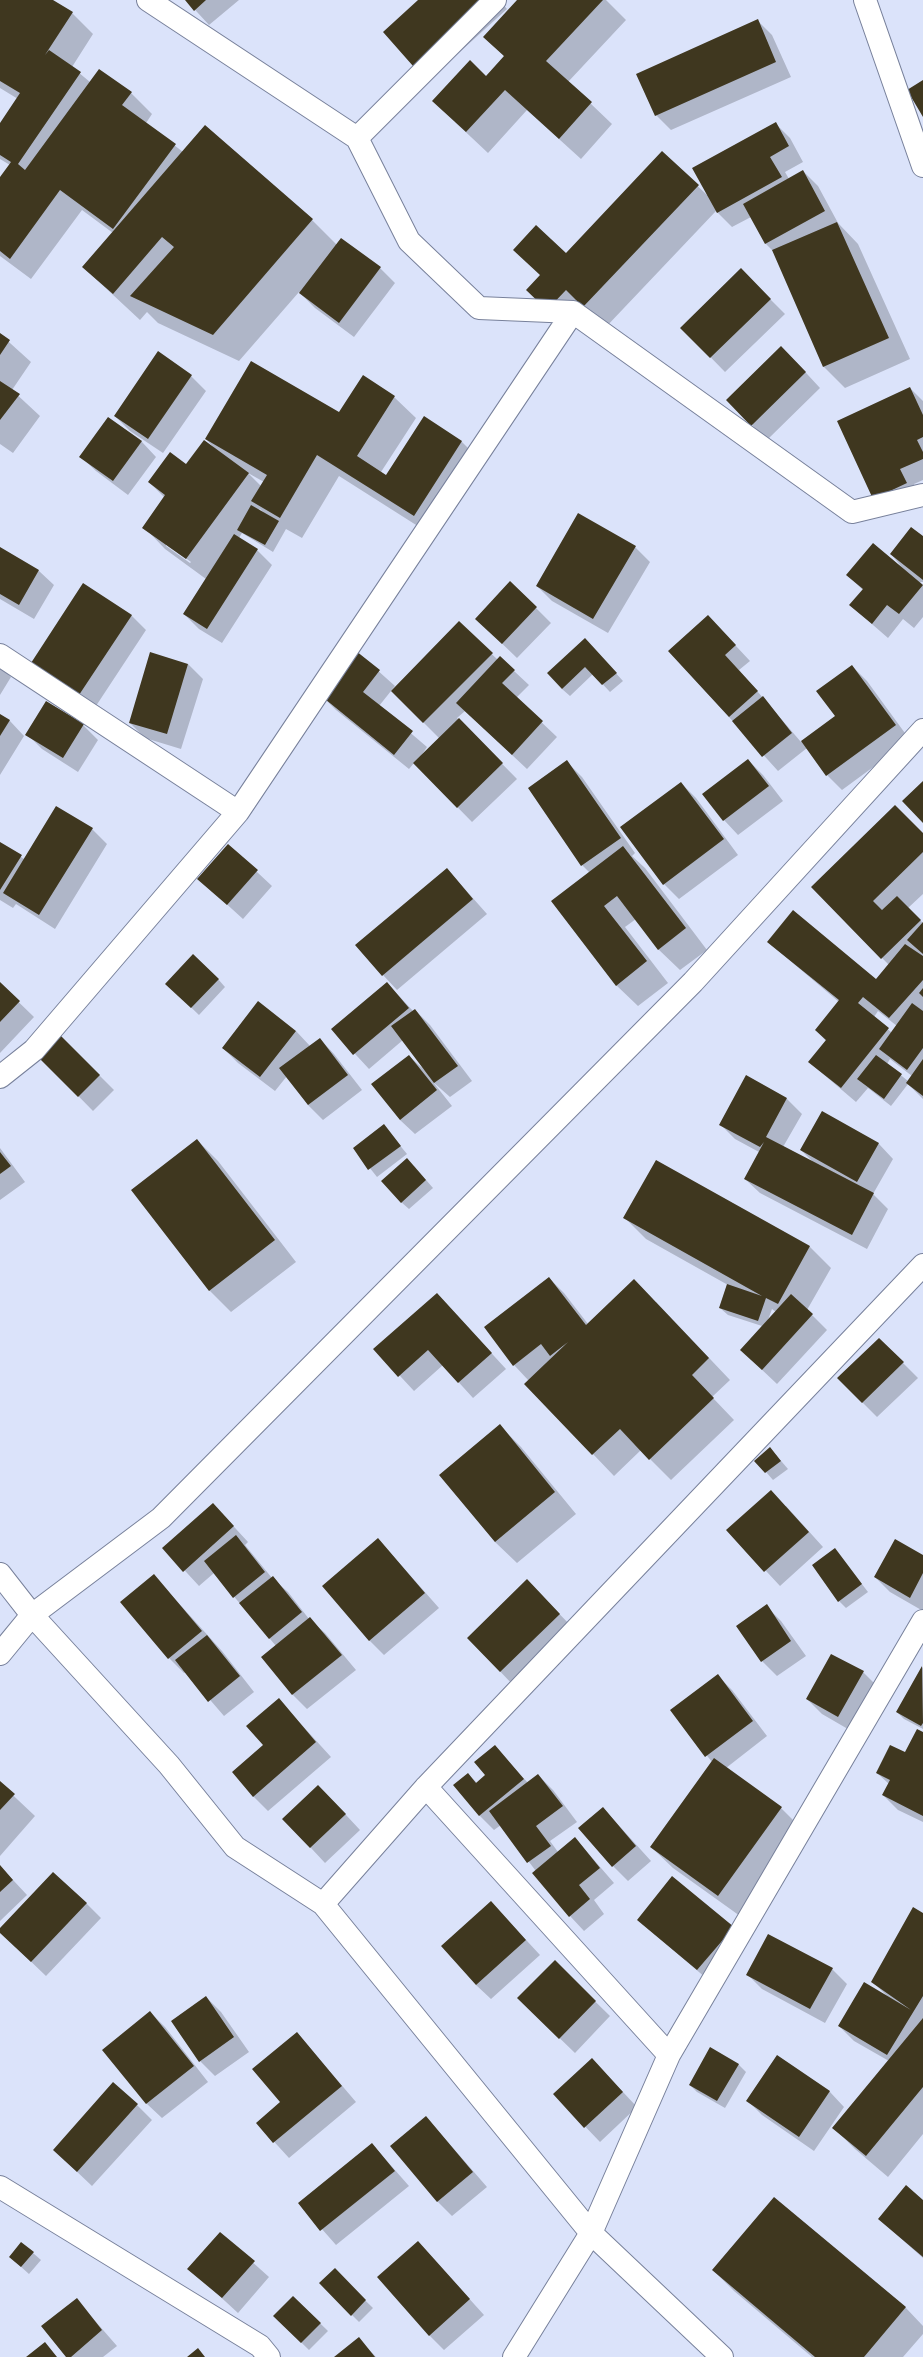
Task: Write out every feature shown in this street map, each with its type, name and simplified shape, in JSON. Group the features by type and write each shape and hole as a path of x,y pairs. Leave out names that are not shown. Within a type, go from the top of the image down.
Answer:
{"street":[{"path":"148,0 357,138 409,241 479,308 573,312 852,512 923,495"},
{"path":"357,138 495,0"},
{"path":"865,0 923,166"},
{"path":"0,1077 34,1050 238,812 573,312"},
{"path":"0,655 238,812"},
{"path":"0,1654 32,1615 161,1518 693,982 923,730"},
{"path":"323,1904 426,1787 923,1265"},
{"path":"0,1574 32,1615 169,1766 235,1847 323,1904 591,2233 722,2357"},
{"path":"514,2357 591,2233 668,2055 923,1621"},
{"path":"426,1787 668,2055"},
{"path":"0,2187 260,2346 269,2357"}],"building":[{"path":"0,0 53,0 73,12 45,55 49,50 81,72 18,164 25,170 99,69 132,92 122,105 176,144 113,229 60,190 10,259 0,251 0,177 11,162 0,155 0,123 20,93 0,81"},
{"path":"185,0 206,0 194,11"},
{"path":"418,0 486,0 413,66 383,32"},
{"path":"517,0 603,0 546,61 592,102 559,139 505,90 466,132 432,101 470,60 486,76 504,56 483,37"},
{"path":"758,19 776,62 655,116 636,74"},
{"path":"923,80 923,117 907,90"},
{"path":"776,122 789,146 770,157 782,177 717,213 692,168"},
{"path":"205,125 313,219 213,335 130,296 174,247 162,237 113,294 82,267"},
{"path":"662,151 699,185 583,307 566,290 547,310 526,290 540,275 513,250 536,225 566,253"},
{"path":"803,170 825,211 765,244 743,204"},
{"path":"837,222 889,338 823,367 772,250"},
{"path":"341,238 381,267 339,323 299,293"},
{"path":"741,268 771,299 710,358 680,328"},
{"path":"0,333 10,340 0,355"},
{"path":"781,346 806,372 751,426 726,400"},
{"path":"158,351 192,375 148,439 114,416"},
{"path":"251,361 339,412 363,375 395,396 357,456 386,475 424,416 462,441 414,516 317,455 280,518 251,501 267,475 205,439"},
{"path":"0,381 20,394 0,420"},
{"path":"910,387 923,415 923,437 917,440 923,452 923,459 900,469 907,483 873,499 837,421"},
{"path":"108,417 142,441 113,481 79,457"},
{"path":"204,440 249,473 186,559 142,528 165,495 148,482 170,452 186,464"},
{"path":"251,505 279,521 265,545 237,530"},
{"path":"578,513 636,546 593,619 536,586"},
{"path":"911,527 923,536 923,580 890,554"},
{"path":"234,534 258,549 207,629 183,614"},
{"path":"873,543 923,585 899,614 887,605 872,624 849,605 863,589 846,575"},
{"path":"0,547 39,570 19,605 0,594"},
{"path":"510,581 537,607 502,644 475,619"},
{"path":"83,583 132,615 79,695 31,663"},
{"path":"708,615 736,645 725,655 758,691 729,717 668,651"},
{"path":"459,621 493,653 423,723 391,691"},
{"path":"585,638 617,673 602,685 585,667 562,689 547,673"},
{"path":"356,651 380,670 363,692 413,731 394,755 320,695"},
{"path":"150,652 188,664 167,734 129,723"},
{"path":"500,656 515,670 502,683 543,721 512,755 456,703"},
{"path":"852,665 896,725 826,776 801,741 835,716 816,691"},
{"path":"763,696 792,733 762,757 732,721"},
{"path":"46,701 84,724 63,758 25,735"},
{"path":"0,714 10,720 0,736"},
{"path":"459,718 503,763 457,808 413,763"},
{"path":"748,759 769,786 723,821 702,794"},
{"path":"567,760 621,838 581,866 528,788"},
{"path":"923,781 923,823 902,801"},
{"path":"681,782 724,839 663,885 620,827"},
{"path":"895,805 923,833 923,852 873,901 882,910 897,896 921,920 881,959 811,887"},
{"path":"56,806 93,828 39,915 3,893"},
{"path":"0,842 22,855 0,890"},
{"path":"228,844 258,870 227,905 197,879"},
{"path":"623,846 686,928 658,950 617,896 604,906 647,961 616,986 551,901"},
{"path":"447,868 473,899 382,976 355,945"},
{"path":"793,910 876,979 905,944 923,956 923,980 889,1018 863,997 858,1003 889,1028 841,1088 808,1062 826,1040 815,1030 839,1000 767,942"},
{"path":"923,922 923,954 907,940"},
{"path":"193,954 219,979 191,1008 165,984"},
{"path":"0,982 20,1001 0,1022"},
{"path":"387,982 409,1008 353,1055 331,1029"},
{"path":"923,988 923,997 919,993"},
{"path":"258,1001 296,1031 260,1077 222,1048"},
{"path":"912,1003 923,1011 923,1048 907,1070 879,1049"},
{"path":"415,1009 458,1066 434,1083 391,1026"},
{"path":"61,1036 100,1075 78,1097 39,1058"},
{"path":"320,1038 348,1075 308,1105 279,1068"},
{"path":"409,1055 437,1090 400,1120 371,1084"},
{"path":"876,1055 902,1074 884,1099 857,1079"},
{"path":"923,1059 923,1096 906,1083"},
{"path":"746,1075 787,1098 766,1137 874,1193 852,1235 744,1179 764,1142 760,1147 719,1125"},
{"path":"822,1111 879,1143 857,1182 800,1150"},
{"path":"384,1124 401,1146 368,1170 353,1148"},
{"path":"197,1139 275,1240 209,1291 131,1190"},
{"path":"0,1152 11,1166 0,1174"},
{"path":"407,1158 426,1180 401,1203 381,1181"},
{"path":"656,1160 810,1246 778,1304 766,1298 758,1321 719,1308 727,1284 762,1296 623,1218"},
{"path":"549,1277 586,1325 634,1279 709,1358 692,1375 714,1398 649,1460 620,1429 592,1455 524,1384 568,1342 550,1356 541,1344 513,1366 484,1327"},
{"path":"437,1293 492,1353 458,1383 428,1350 398,1377 373,1349"},
{"path":"791,1294 813,1314 762,1370 740,1350"},
{"path":"879,1338 904,1362 862,1403 837,1378"},
{"path":"500,1424 555,1492 495,1542 439,1475"},
{"path":"770,1447 781,1461 765,1473 754,1461"},
{"path":"771,1490 809,1532 764,1572 726,1530"},
{"path":"213,1503 234,1526 183,1572 162,1548"},
{"path":"236,1535 265,1572 233,1598 204,1561"},
{"path":"378,1538 425,1593 369,1641 322,1586"},
{"path":"895,1539 923,1555 923,1573 910,1598 874,1577"},
{"path":"835,1548 862,1584 838,1602 812,1565"},
{"path":"154,1574 202,1631 168,1659 120,1602"},
{"path":"273,1576 302,1612 269,1639 239,1603"},
{"path":"527,1579 560,1614 500,1672 467,1638"},
{"path":"767,1604 791,1641 761,1662 736,1626"},
{"path":"310,1617 342,1655 292,1695 261,1657"},
{"path":"207,1635 240,1676 208,1702 175,1660"},
{"path":"831,1654 864,1671 838,1717 806,1699"},
{"path":"922,1666 923,1723 921,1726 896,1712"},
{"path":"718,1674 753,1721 705,1757 670,1710"},
{"path":"279,1698 316,1742 253,1797 232,1772 263,1745 246,1726"},
{"path":"917,1729 923,1732 923,1816 882,1795 890,1780 876,1773 890,1745 905,1752"},
{"path":"495,1745 524,1779 479,1816 453,1785 468,1773 476,1783 485,1775 474,1762"},
{"path":"714,1758 782,1807 718,1896 650,1847"},
{"path":"538,1774 563,1806 536,1826 551,1846 527,1863 489,1811"},
{"path":"0,1781 15,1794 0,1810"},
{"path":"318,1785 346,1814 310,1848 282,1819"},
{"path":"603,1807 636,1846 612,1867 578,1828"},
{"path":"575,1837 600,1868 579,1885 590,1899 569,1917 532,1873"},
{"path":"0,1865 13,1880 0,1892"},
{"path":"53,1872 87,1903 31,1962 0,1933 0,1928"},
{"path":"672,1876 734,1927 697,1970 637,1920"},
{"path":"491,1901 526,1940 476,1985 441,1946"},
{"path":"913,1907 923,1913 923,1996 887,2055 838,2026 864,1982 911,2010 871,1982"},
{"path":"768,1934 833,1968 810,2009 746,1975"},
{"path":"555,1960 596,2001 559,2039 517,1998"},
{"path":"206,1996 234,2037 199,2062 171,2021"},
{"path":"150,2011 194,2066 146,2104 102,2050"},
{"path":"923,2018 923,2087 866,2156 832,2128"},
{"path":"297,2032 342,2086 273,2143 256,2123 280,2102 252,2069"},
{"path":"710,2047 739,2064 717,2101 689,2085"},
{"path":"777,2055 830,2091 799,2137 746,2101"},
{"path":"592,2058 623,2092 584,2128 553,2094"},
{"path":"113,2082 138,2104 77,2172 53,2150"},
{"path":"426,2116 473,2172 437,2202 390,2146"},
{"path":"372,2143 395,2171 320,2231 298,2203"},
{"path":"906,2185 923,2200 923,2257 878,2219"},
{"path":"774,2197 906,2307 864,2357 815,2357 712,2270"},
{"path":"220,2232 255,2261 222,2298 187,2269"},
{"path":"418,2241 470,2299 429,2336 377,2277"},
{"path":"21,2242 34,2252 21,2267 9,2257"},
{"path":"335,2268 366,2300 351,2316 319,2283"},
{"path":"293,2296 321,2323 301,2343 273,2316"},
{"path":"77,2298 102,2330 71,2357 66,2357 41,2326"},
{"path":"359,2337 375,2357 334,2357"},
{"path":"45,2342 57,2357 26,2357"},
{"path":"198,2348 205,2357 187,2357"}]}
